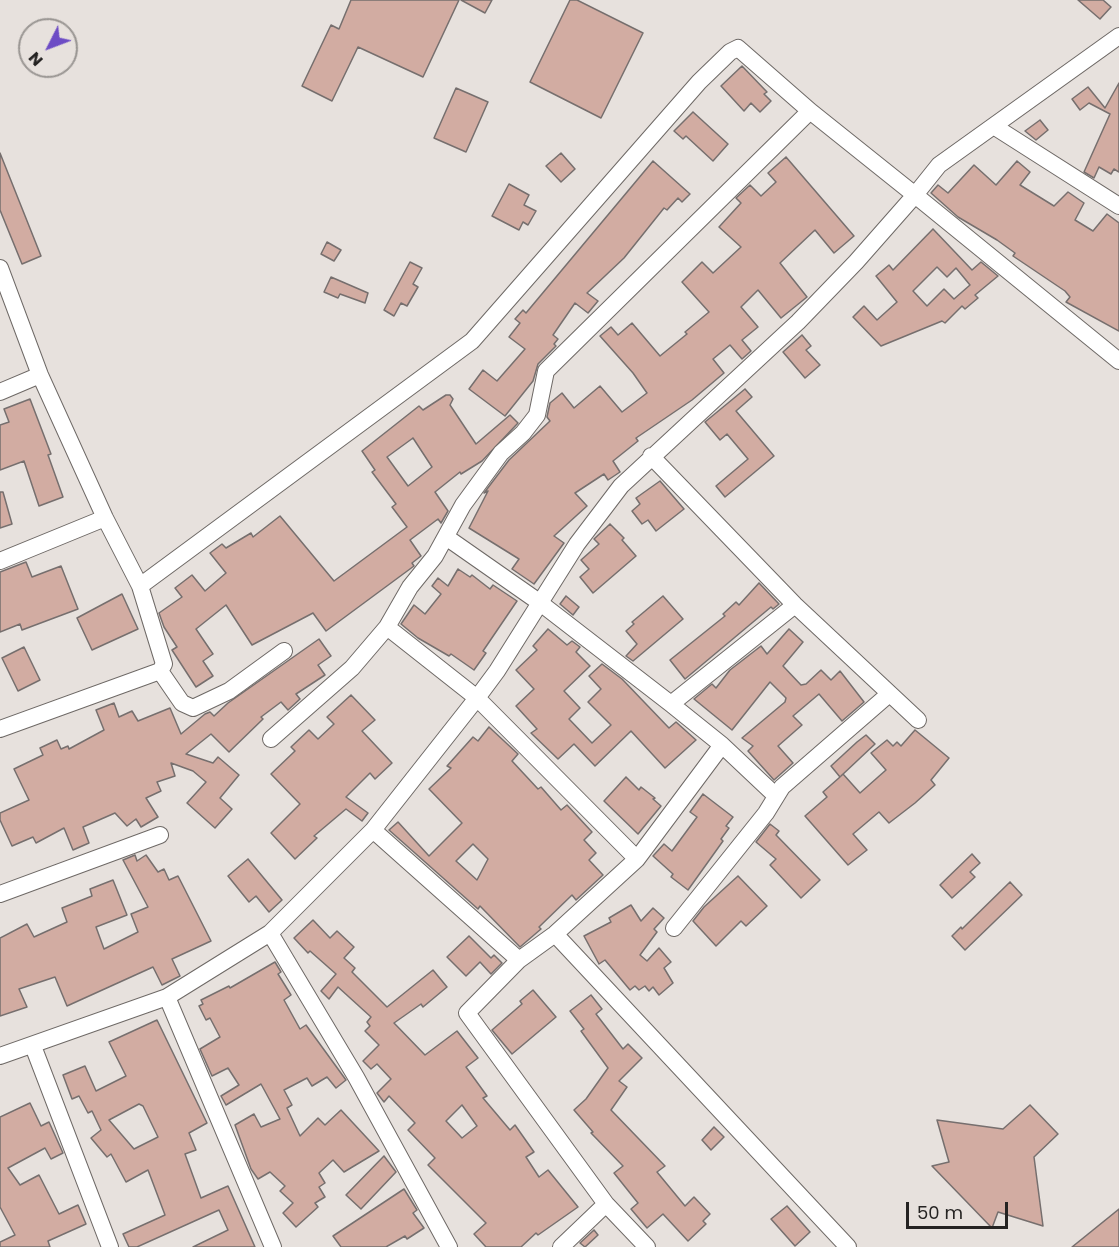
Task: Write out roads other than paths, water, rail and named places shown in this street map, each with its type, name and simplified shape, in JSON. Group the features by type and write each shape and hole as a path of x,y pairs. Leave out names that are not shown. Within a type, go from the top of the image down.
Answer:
{"street":[{"path":"0,1056 167,997 270,933 373,830 477,698 497,671 589,527 621,486 798,322 915,195 939,165 1119,36"},
{"path":"140,586 472,341 699,82 730,52 738,48 810,111 1119,361"},
{"path":"271,739 352,668 387,627 410,587 435,556 464,505 501,453 523,433 537,415 546,371 810,111"},
{"path":"995,127 1117,202"},
{"path":"0,268 40,375 105,518 140,586 164,664 160,671 0,729"},
{"path":"0,392 40,375"},
{"path":"651,456 795,605 888,695 918,720"},
{"path":"0,561 105,518"},
{"path":"446,537 539,602 671,704 722,745 775,795"},
{"path":"671,704 795,605"},
{"path":"387,627 477,698 637,859"},
{"path":"160,671 182,703 193,708 229,690 284,651"},
{"path":"674,928 766,813 775,795 888,695"},
{"path":"646,1247 606,1204 467,1013 519,960 555,934 637,859 722,745"},
{"path":"373,830 519,960"},
{"path":"0,894 160,835"},
{"path":"270,933 356,1077 445,1246"},
{"path":"555,934 848,1247"},
{"path":"167,997 273,1247"},
{"path":"33,1046 110,1247"},
{"path":"561,1247 606,1204"}]}
